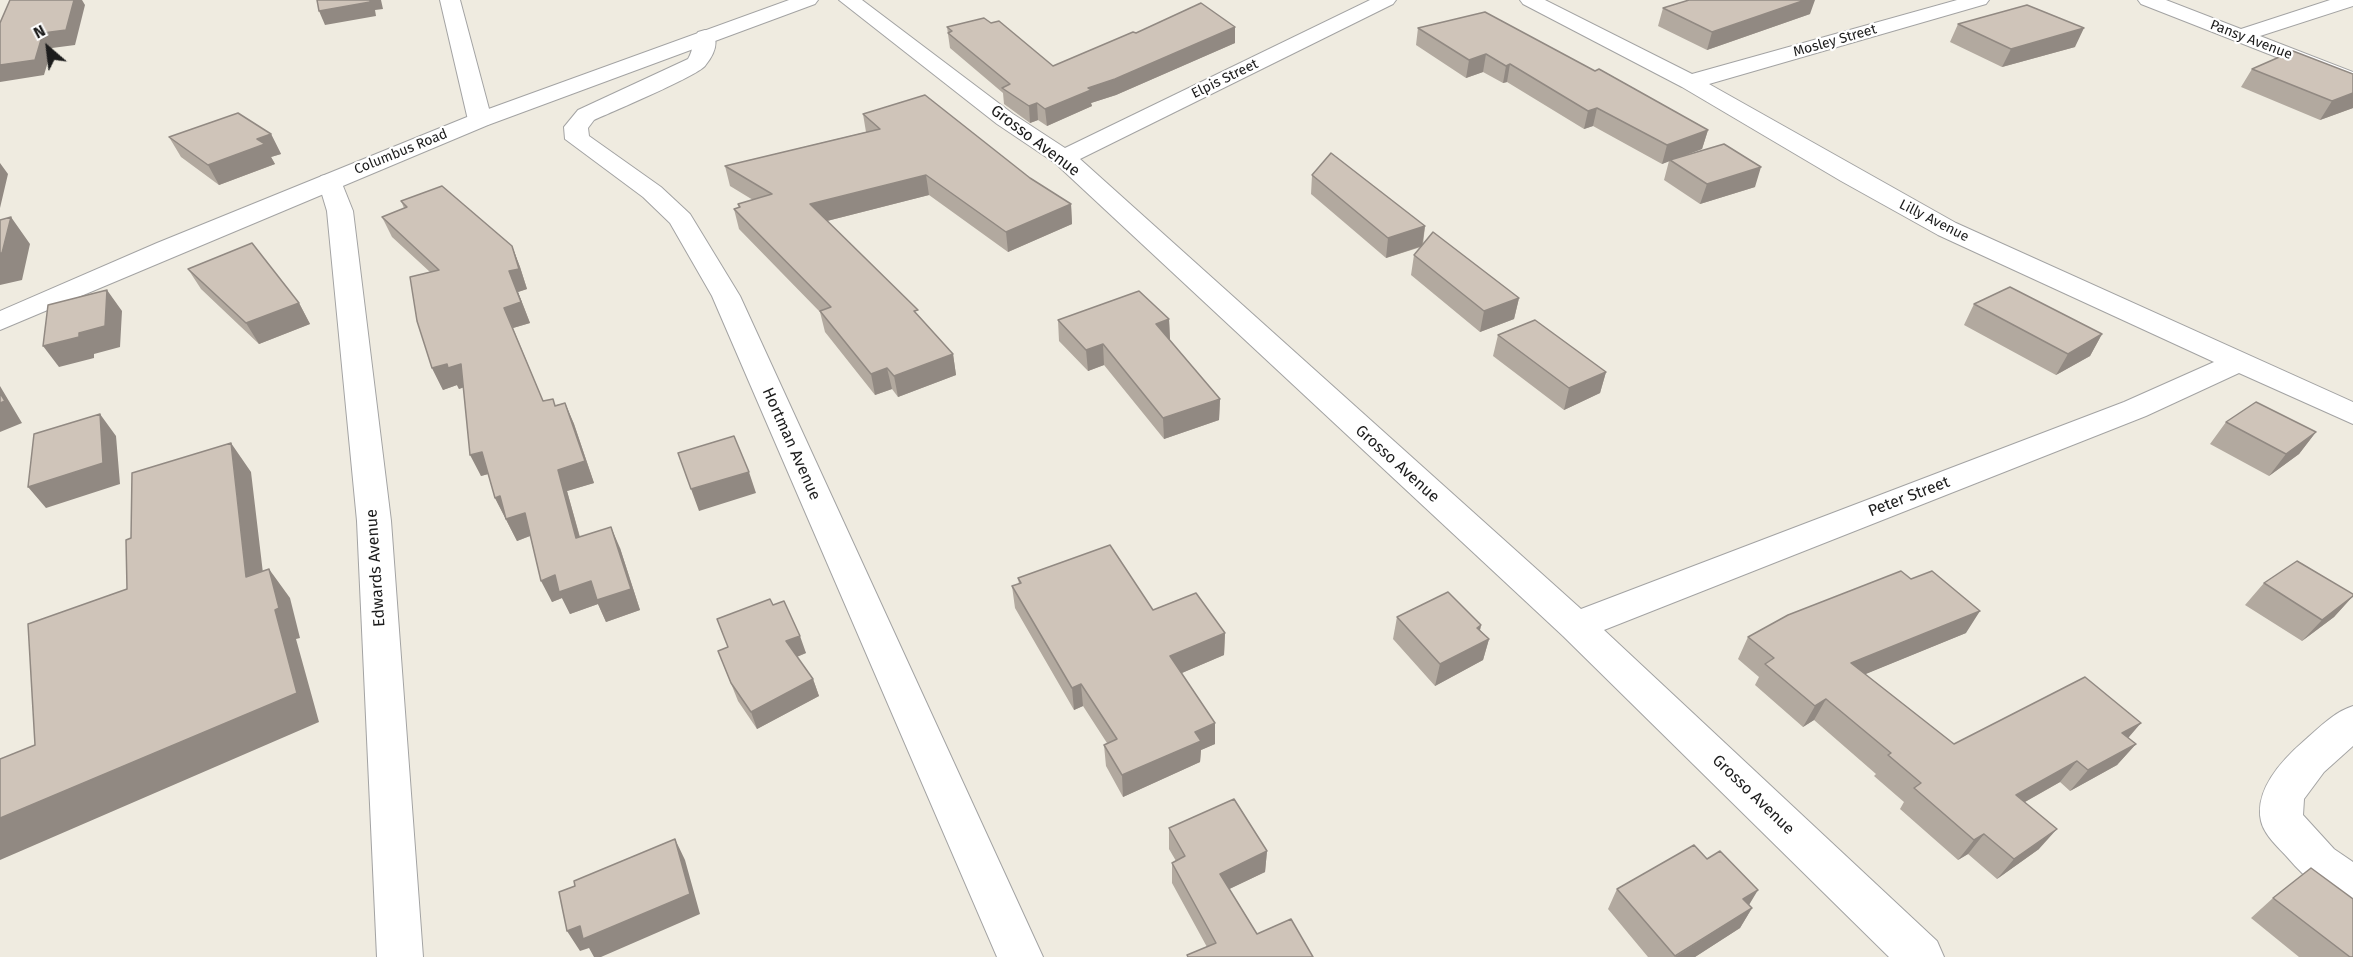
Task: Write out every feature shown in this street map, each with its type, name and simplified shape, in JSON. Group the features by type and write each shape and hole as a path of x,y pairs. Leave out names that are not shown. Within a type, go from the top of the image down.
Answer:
{"street":[{"path":"450,0 480,120"},
{"name":"Columbus Road","path":"0,321 480,120 808,0"},
{"name":"Grosso Avenue","path":"849,0 1005,119 1064,158 1576,626 1921,957"},
{"name":"Elpis Street","path":"1064,158 1386,0"},
{"name":"Lilly Avenue","path":"1530,0 1690,81 1850,176 1947,229 2353,414"},
{"name":"Mosley Street","path":"1690,81 1979,0"},
{"name":"Pansy Avenue","path":"2148,0 2353,80"},
{"path":"2240,36 2350,0"},
{"name":"Hortman Avenue","path":"705,36 705,49 696,63 586,115 576,127 577,139 652,192 681,219 726,296 1020,957"},
{"name":"Edwards Avenue","path":"330,181 340,211 374,521 400,957"},
{"name":"Peter Street","path":"1576,626 2135,409 2240,362"},
{"path":"2353,722 2310,760 2283,794 2282,821 2319,863 2353,887"}],"building":[{"path":"10,0 74,0 66,30 43,33 35,60 0,65 0,23"},
{"path":"317,0 370,0 370,2 319,11"},
{"path":"1689,0 1805,0 1712,32 1663,8"},
{"path":"1201,3 1235,27 1115,79 1088,88 1091,90 1045,109 1037,103 1029,106 1002,88 1010,84 948,33 952,31 947,27 984,18 991,23 999,21 1053,66 1133,32 1136,33"},
{"path":"2027,5 2084,28 2011,49 1958,24"},
{"path":"1485,12 1595,71 1599,69 1708,130 1667,145 1597,108 1588,111 1510,64 1506,66 1486,54 1469,60 1418,28"},
{"path":"2293,51 2353,74 2353,93 2332,101 2252,69"},
{"path":"925,95 1030,178 1071,204 1006,232 926,175 810,204 918,310 914,311 953,354 894,376 887,368 871,374 820,311 831,307 734,209 740,207 738,204 772,194 725,166 880,129 863,114"},
{"path":"238,113 271,134 257,139 265,144 208,165 169,137"},
{"path":"1724,144 1761,167 1707,184 1670,160"},
{"path":"1331,153 1425,226 1388,238 1312,175"},
{"path":"442,186 512,246 519,269 509,271 521,302 504,308 543,401 553,399 555,406 565,403 585,461 558,470 576,538 611,527 631,589 597,600 591,581 559,592 555,575 541,581 525,513 506,519 500,496 495,498 482,452 470,455 461,364 448,368 447,364 432,368 417,321 410,277 439,270 382,217 407,207 401,201"},
{"path":"11,217 2,253 0,253 0,220"},
{"path":"1433,232 1519,298 1484,311 1414,255"},
{"path":"252,243 299,303 246,323 188,269"},
{"path":"2010,287 2102,334 2068,354 1974,304"},
{"path":"107,290 105,326 79,333 79,337 43,346 48,305"},
{"path":"1139,291 1169,319 1156,324 1220,399 1163,418 1103,344 1086,350 1058,320"},
{"path":"1535,320 1606,372 1569,388 1498,335"},
{"path":"0,393 5,401 0,403"},
{"path":"2256,402 2316,432 2286,454 2226,422"},
{"path":"100,414 103,463 28,487 34,434"},
{"path":"734,436 749,472 691,489 678,453"},
{"path":"231,443 246,577 269,569 279,608 275,610 297,693 0,818 0,759 35,745 28,624 127,589 126,540 131,538 132,473"},
{"path":"1110,545 1153,610 1196,593 1225,633 1170,656 1215,723 1195,732 1201,741 1122,775 1104,745 1117,739 1081,684 1072,688 1012,586 1021,583 1018,578"},
{"path":"2297,561 2353,596 2322,620 2264,583"},
{"path":"1901,571 1911,579 1932,571 1980,611 1851,663 1954,744 2085,677 2141,723 2122,733 2136,744 2088,770 2077,761 2016,795 2057,829 2014,859 1984,834 1974,840 1914,788 1921,783 1888,755 1891,753 1826,699 1815,706 1765,664 1774,658 1748,637 1788,615"},
{"path":"1448,592 1481,625 1477,628 1489,639 1440,664 1397,617"},
{"path":"770,599 773,605 784,601 800,636 786,641 813,679 751,712 731,683 718,651 728,647 717,619"},
{"path":"1234,799 1267,851 1220,874 1257,934 1291,919 1313,957 1188,957 1187,955 1216,943 1172,863 1185,856 1169,828"},
{"path":"675,839 690,894 583,939 580,926 567,931 559,892 575,886 574,881"},
{"path":"1694,845 1707,859 1720,851 1758,890 1743,899 1752,908 1675,956 1617,889"},
{"path":"2311,868 2353,899 2353,957 2273,898"}]}
